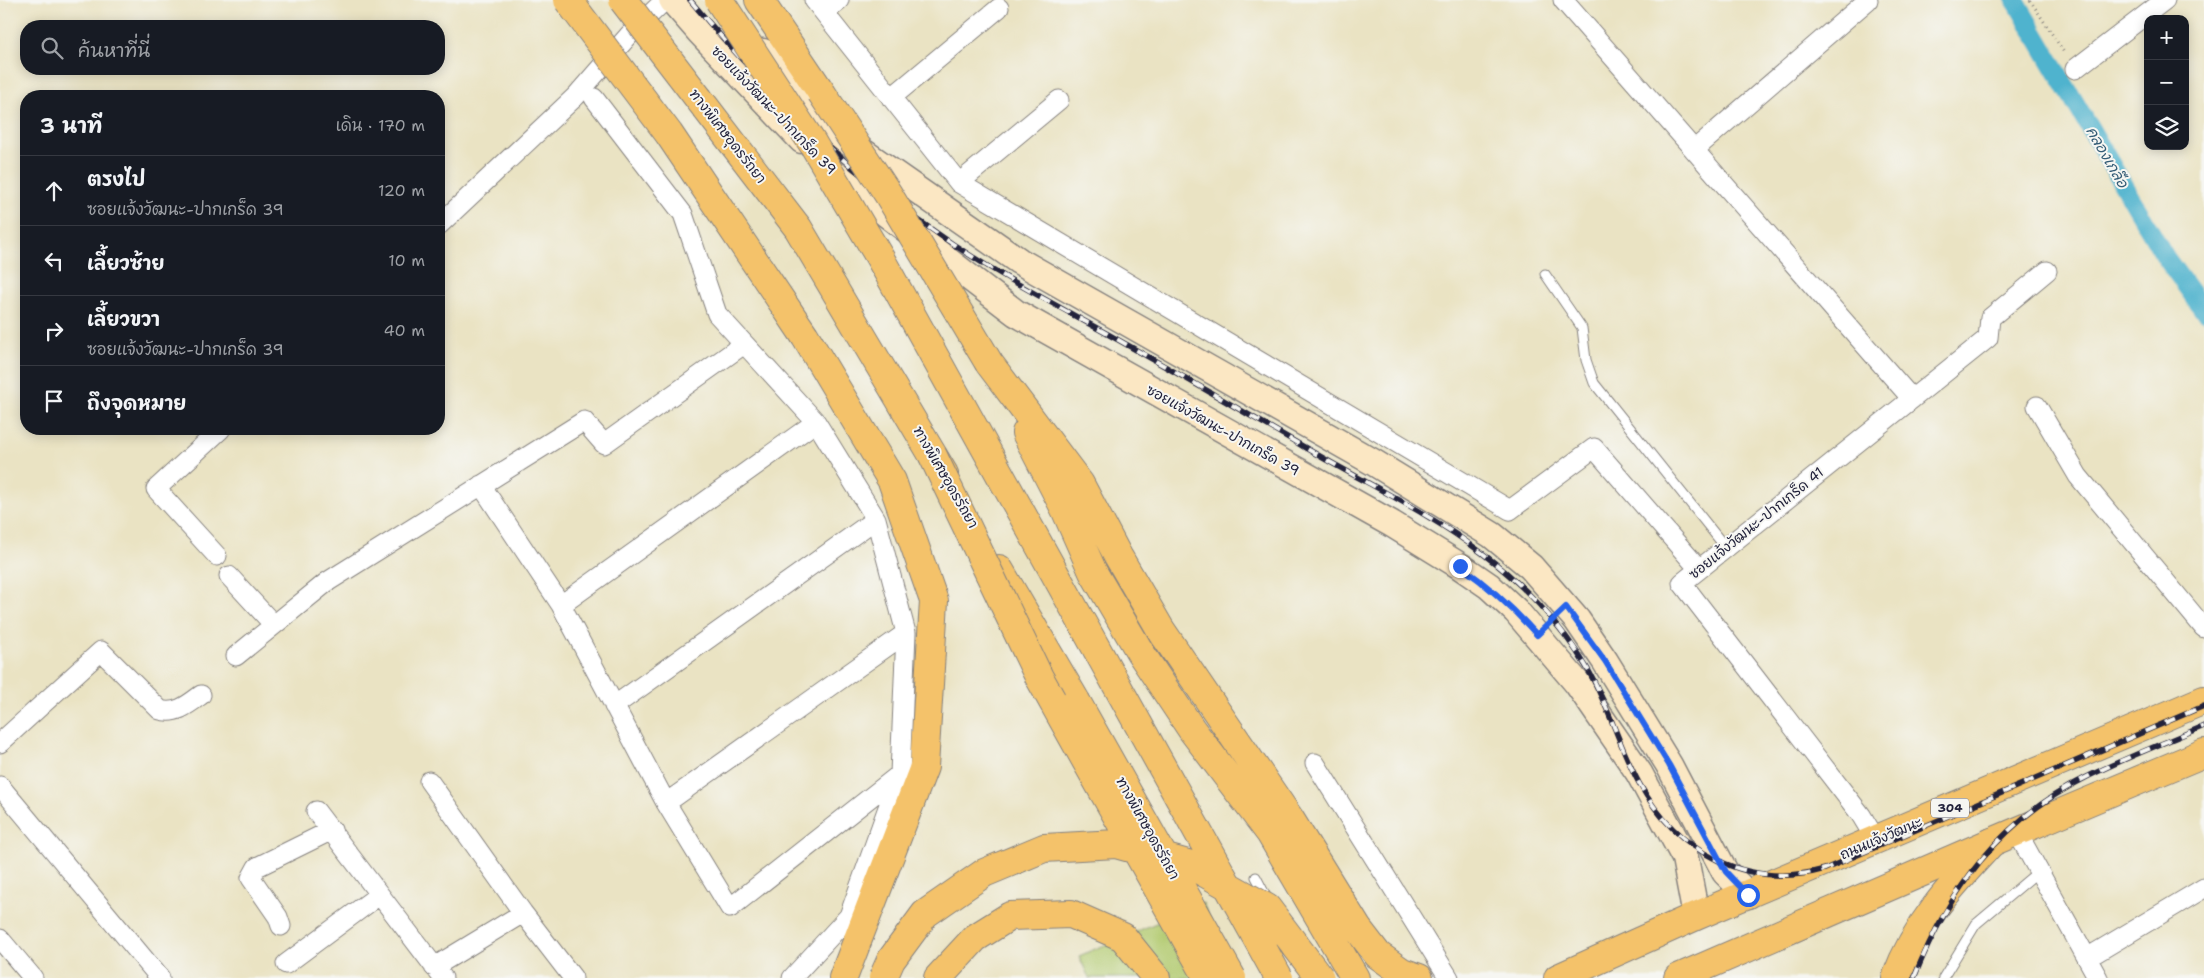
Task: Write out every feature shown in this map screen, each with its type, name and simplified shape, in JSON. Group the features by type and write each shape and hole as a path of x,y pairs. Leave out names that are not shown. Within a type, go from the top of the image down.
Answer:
{"main road":[{"path":"568,0 669,134 805,336 892,481 934,601 924,766 843,978"},
{"name":"ทางพิเศษอุดรรัถยา","path":"623,0 798,228 1076,701 1232,978"},
{"name":"ซอยแจ้งวัฒนะ-ปากเกร็ด 39","path":"672,0 698,31 831,172 1016,313 1392,524 1453,561 1489,586 1516,611 1577,683 1639,773 1684,858 1696,916"},
{"path":"717,0 840,136 1019,261 1373,462 1492,535 1531,567 1566,607 1605,661 1669,765 1726,872 1748,895"},
{"path":"717,0 813,144 880,258 1280,978"},
{"path":"759,0 888,194 990,363 1065,509 1093,572 1140,652 1192,730 1270,833 1355,978"},
{"path":"990,363 1080,484 1118,556 1161,630 1290,819 1358,929 1378,955 1402,972 1419,978"},
{"path":"932,454 1039,676 1208,978"},
{"path":"1537,635 1566,607"},
{"name":"ถนนแจ้งวัฒนะ","path":"1558,978 1696,916 2204,700"},
{"path":"1678,978 1992,842 2204,753"},
{"path":"1877,978 1884,967 1912,940 1943,896 1992,842"},
{"path":"883,978 891,960 925,914 984,873 1044,848 1116,844 1191,865 1267,908 1320,978"},
{"path":"938,978 975,938 1010,916 1071,914 1123,937 1156,978"},
{"path":"1896,978 1912,940"}],"street":[{"path":"445,218 576,96 630,34 664,0"},
{"path":"839,0 819,6 959,183 1510,510 1594,448 1699,569"},
{"path":"1694,150 1868,0"},
{"path":"2075,69 2165,0"},
{"path":"1569,2 1694,150 1912,398"},
{"path":"891,98 999,8"},
{"path":"594,98 683,214 717,314 816,422 876,519 906,633 900,774 849,916 792,978"},
{"path":"959,183 1059,100"},
{"name":"ซอยแจ้งวัฒนะ-ปากเกร็ด 41","path":"1876,840 1861,815 1682,583 1988,338 1990,318 2047,271"},
{"path":"236,656 327,582 584,421 604,444 744,344"},
{"path":"2037,406 2078,476 2204,628"},
{"path":"560,605 816,422"},
{"path":"214,435 156,489 217,556"},
{"path":"481,485 560,605 666,803 730,908 900,774"},
{"path":"614,706 876,519"},
{"path":"229,576 274,625"},
{"path":"666,803 906,633"},
{"path":"0,743 101,651 160,710 168,713 178,710 202,695"},
{"path":"1315,763 1449,978"},
{"path":"429,781 523,913 573,978"},
{"path":"0,786 160,978"},
{"path":"316,811 439,972 523,913"},
{"path":"281,926 278,917 251,878 253,872 257,867 332,830"},
{"path":"2017,832 2098,978"},
{"path":"2087,958 2204,888"},
{"path":"286,964 379,895"},
{"path":"0,939 33,978"}],"lane":[{"path":"1545,274 1582,328 1586,360 1594,383 1726,548"},
{"path":"1943,978 1976,924 2040,871"},
{"path":"1256,877 1308,978"}],"path":[{"path":"2030,0 2075,69"}],"green space":[{"path":"1203,903 1234,978 1089,978 1079,956"}],"waterway":[{"name":"คลองเกลือ","path":"2015,0 2166,258 2204,311"}],"railway":[{"path":"690,0 747,66 841,158 874,186 944,238 1023,287 1417,510 1461,538 1512,577 1553,620 1587,668 1632,769 1654,807 1673,828 1694,846 1717,860 1742,869 1768,874 1796,874 1825,869 2204,706"},
{"path":"1914,978 1943,916 1961,887 1980,861 2002,837 2027,815 2054,795 2085,778 2129,757 2204,726"}],"route":[{"path":"1460,566 1489,586 1516,611 1537,635 1566,607 1605,661 1669,765 1726,872 1748,895"}]}
